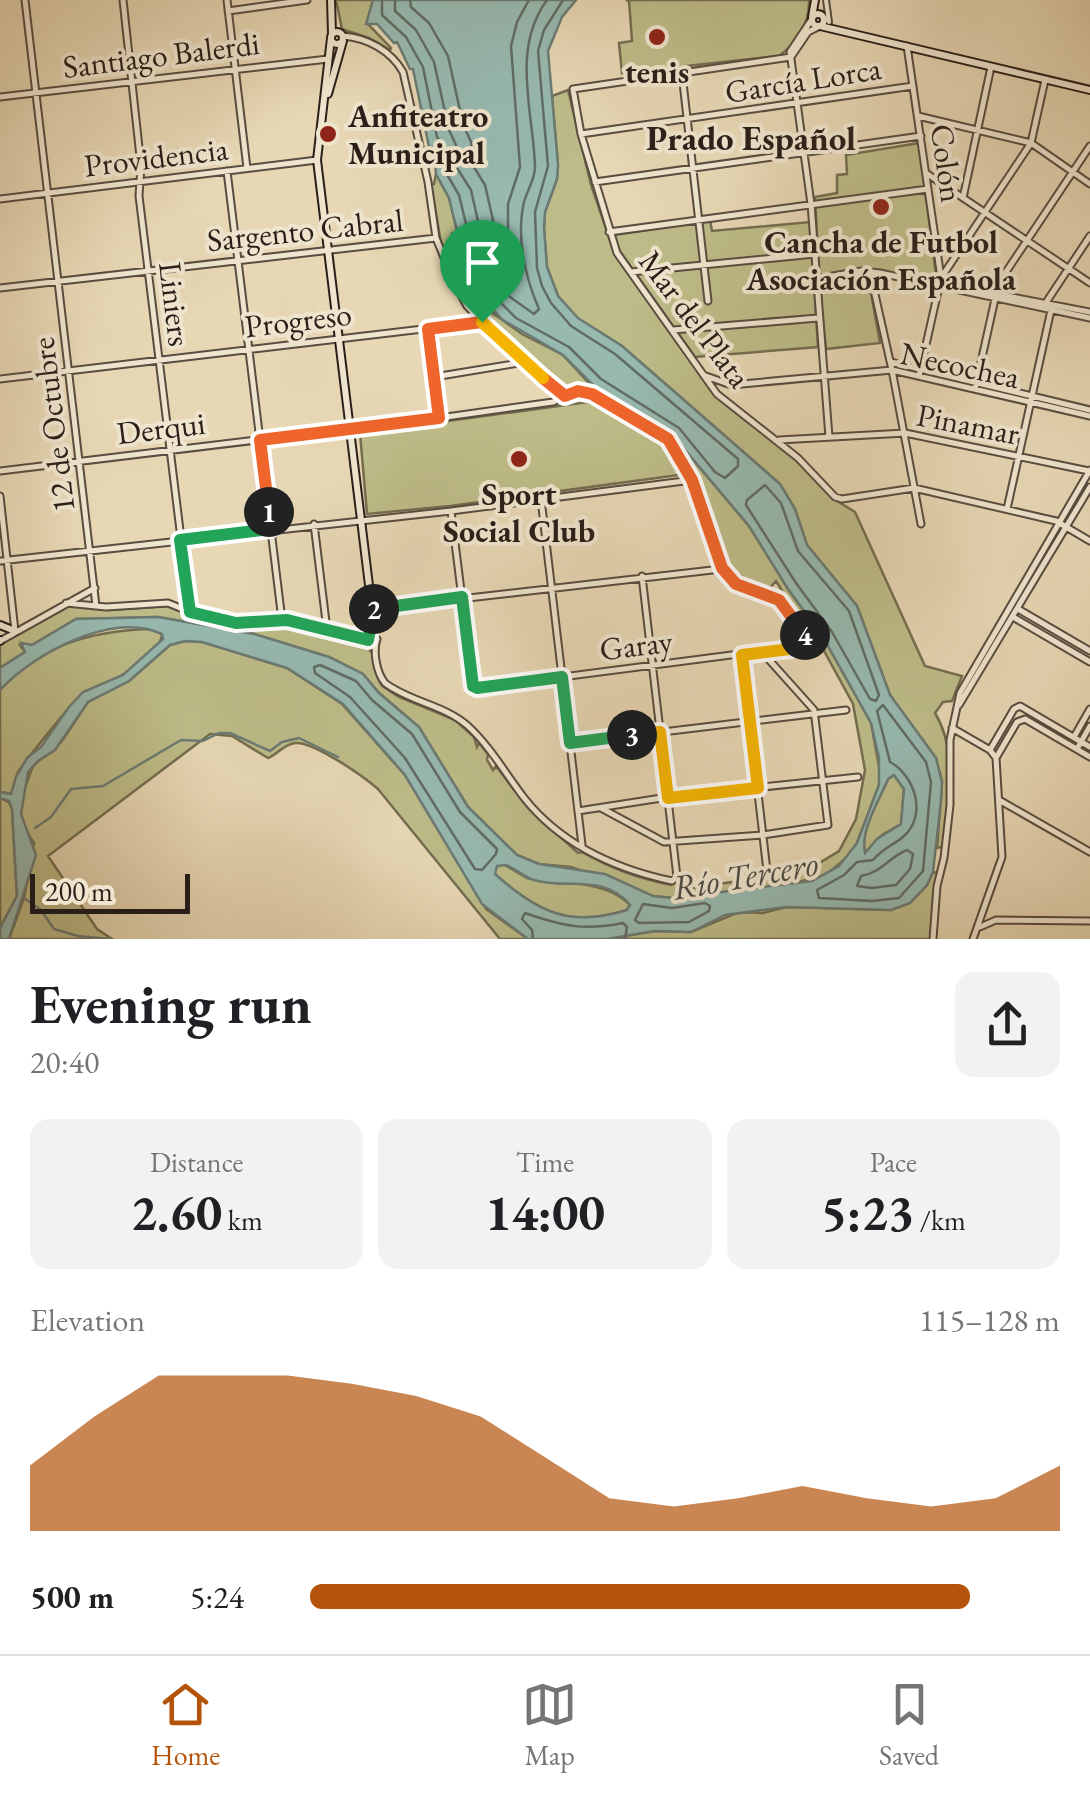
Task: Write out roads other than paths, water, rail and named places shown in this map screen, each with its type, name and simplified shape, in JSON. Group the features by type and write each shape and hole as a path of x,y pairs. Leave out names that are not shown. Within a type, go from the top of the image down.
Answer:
{"main road":[{"path":"331,0 331,37 317,160 372,610 372,640"},
{"path":"323,110 343,37 331,0"},
{"path":"814,1 825,18 844,31"},
{"path":"814,1 812,18 819,27 1090,90"},
{"path":"812,18 825,18"},
{"path":"819,27 825,18"},
{"path":"331,37 336,44 343,37"},
{"path":"0,625 14,631"}],"street":[{"name":"12 de Octubre","path":"25,0 96,606"},
{"name":"Liniers","path":"124,0 148,270 190,612"},
{"path":"226,0 248,168"},
{"path":"228,12 307,0"},
{"path":"825,18 826,0"},
{"path":"812,18 791,48 791,57 806,153 829,437"},
{"path":"708,301 682,74 791,57 808,32 819,27"},
{"path":"343,37 359,38 376,46 393,57 402,69 428,182 436,238 462,296 482,322 565,396 578,391 592,394 664,436 692,480 722,568 372,610"},
{"name":"Colón","path":"907,46 940,282"},
{"name":"Santiago Balerdi","path":"0,96 328,59"},
{"path":"963,198 992,67"},
{"name":"Mar del Plata","path":"682,74 576,88 572,94 614,246 724,400 822,480 833,495 842,499 914,488"},
{"path":"920,373 940,282 1031,143 1045,80"},
{"name":"García Lorca","path":"580,134 913,86"},
{"path":"918,116 1031,143 1090,184"},
{"path":"595,182 921,136"},
{"path":"976,386 993,296 1090,146"},
{"name":"Providencia","path":"0,198 317,160"},
{"path":"228,170 282,620"},
{"path":"926,173 1090,283"},
{"path":"609,232 928,189"},
{"path":"1006,509 1032,399 1048,305 1090,236"},
{"name":"Sargento Cabral","path":"0,288 436,238"},
{"path":"631,272 814,254"},
{"path":"870,272 921,524"},
{"path":"816,280 870,272 940,282 1090,315"},
{"path":"672,330 818,318"},
{"name":"Progreso","path":"0,380 482,322"},
{"path":"428,329 439,418"},
{"path":"434,377 525,362"},
{"name":"Necochea","path":"702,374 731,385 892,366 1090,410"},
{"path":"724,400 724,392 731,385"},
{"name":"Derqui","path":"0,471 439,418 553,402 565,396"},
{"name":"Pinamar","path":"776,440 905,433 1090,471"},
{"path":"934,939 936,886 944,858 950,805 952,728 960,693 1090,471"},
{"path":"4,561 692,480"},
{"path":"914,488 1060,522 1090,541"},
{"path":"955,712 1090,488"},
{"path":"0,496 14,631"},
{"path":"541,498 582,848"},
{"path":"451,511 462,597"},
{"path":"314,524 327,630"},
{"name":"Garay","path":"462,597 473,686 477,688 806,647 808,638 783,603 736,584 722,568"},
{"path":"66,603 168,604 236,623 282,620 372,640 385,683 466,724 532,807 582,848 625,870 672,882 677,877 642,576"},
{"path":"0,641 95,588"},
{"path":"1018,609 1090,651"},
{"path":"1013,617 1090,662"},
{"path":"602,808 664,842 673,843 826,827 829,822 814,714 762,652"},
{"path":"742,655 768,871"},
{"path":"990,750 1014,709 1024,706 1090,747"},
{"path":"1069,744 1090,709"},
{"path":"570,743 846,710"},
{"path":"996,758 1022,720 1090,757"},
{"path":"1077,749 1090,726"},
{"path":"952,728 990,750 996,758 1002,857 973,939"},
{"path":"577,811 858,776"},
{"path":"1000,800 1090,852"},
{"path":"986,904 988,913 996,920"},
{"path":"976,930 996,920 1090,921"}],"water":[{"path":"373,0 576,0 562,17 548,51 558,165 545,212 547,267 558,296 578,318 622,346 780,484 795,509 807,545 857,606 890,695 936,758 942,782 933,872 910,903 891,910 786,907 725,915 691,932 655,931 607,939 528,939 482,904 405,775 343,704 287,668 202,642 185,641 170,645 129,681 88,702 55,750 28,772 21,814 36,855 9,939 0,939 0,928 17,896 12,809 9,801 0,798 0,792 11,794 27,758 41,747 83,692 123,675 163,639 162,634 143,628 98,632 53,650 0,690 0,668 25,652 21,643 32,645 76,619 158,617 254,634 329,657 363,674 419,727 468,807 517,855 539,864 605,874 653,896 672,898 812,881 839,866 857,843 879,785 879,758 871,723 823,637 749,526 680,444 595,387 563,355 503,320 471,287 449,198 436,174 434,147 429,147 413,69 397,42 377,24 366,24","holes":["894,775 904,789 901,824 877,839 865,853 871,816 888,779","506,865 546,883 608,889 630,905 627,910 607,915 571,917 555,913 525,898 495,874 497,866"]}],"waterway":[{"path":"452,233 458,233"},
{"path":"35,828 51,817 71,789 103,786 181,740 203,741 219,733 230,733 270,751 282,742 299,738 338,757"},
{"path":"24,898 41,910 54,929 111,939"}],"place":[{"name":"tenis","path":"657,37"},
{"name":"Anfiteatro Municipal","path":"328,134"},
{"name":"Cancha de Futbol Asociación Española","path":"881,207"},
{"name":"Sport Social Club","path":"519,459"}],"district":[{"name":"Prado Español","path":"751,137"}],"water label":[{"name":"Río Tercero","path":"745,875"}]}
